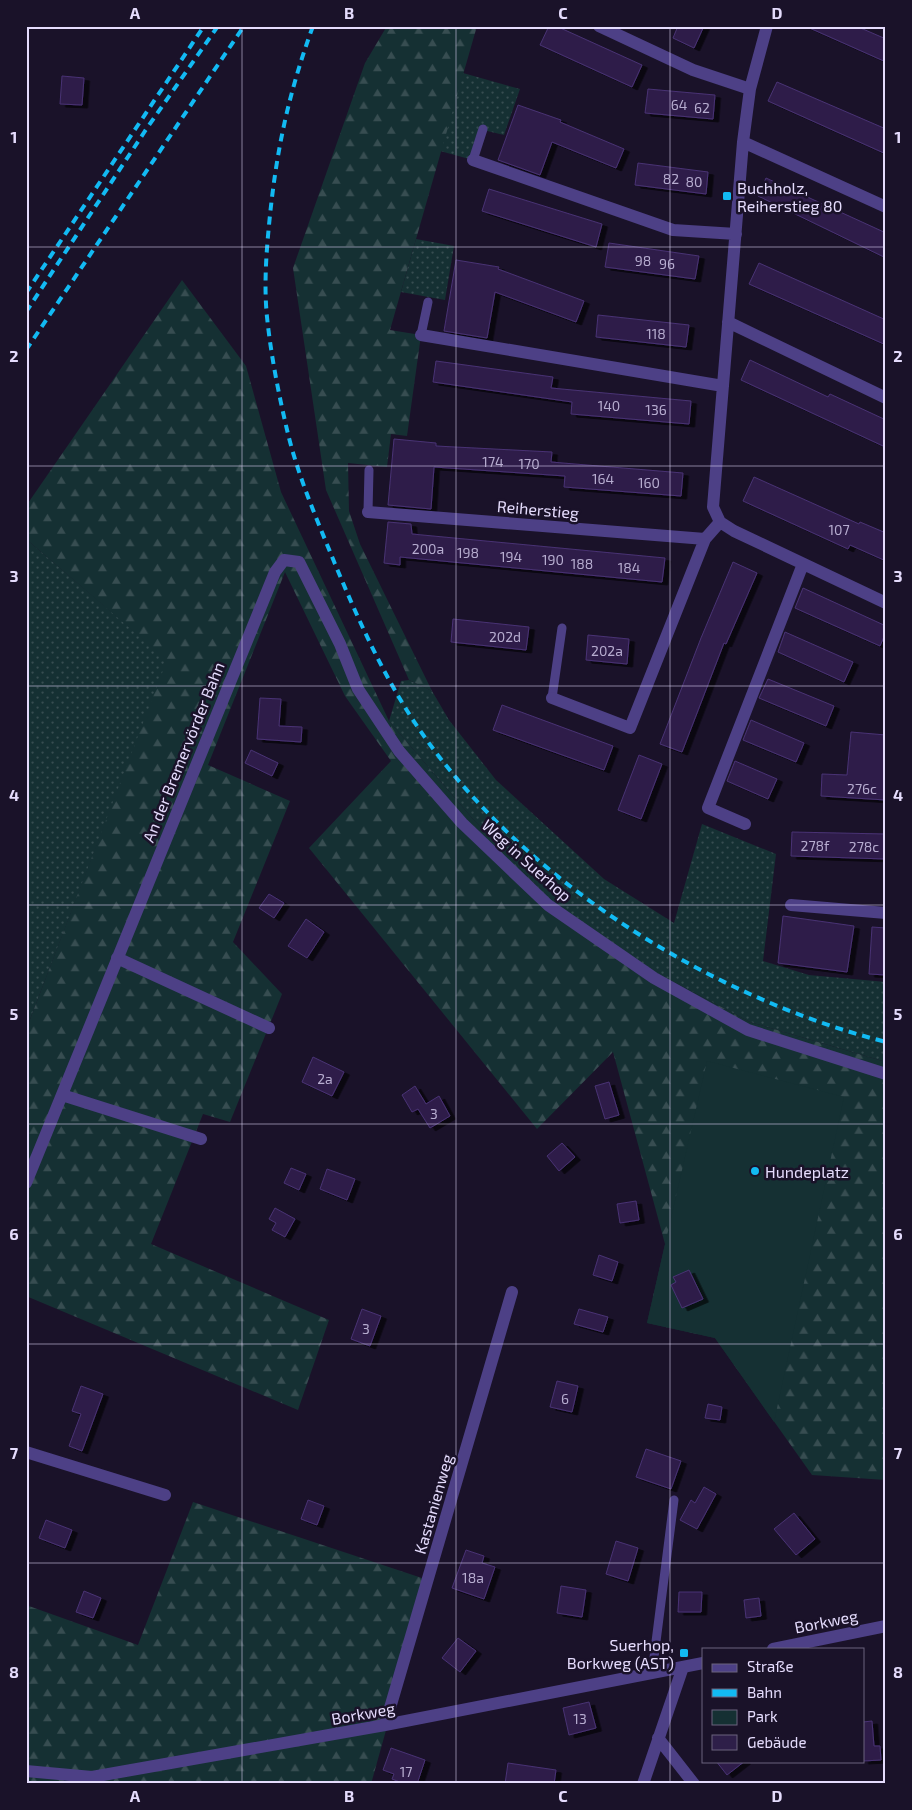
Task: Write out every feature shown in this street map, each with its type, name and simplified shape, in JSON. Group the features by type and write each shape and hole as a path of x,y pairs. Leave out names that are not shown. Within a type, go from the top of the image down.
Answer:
{"street":[{"path":"599,26 693,70 750,89"},
{"path":"767,26 750,89 743,142 713,507 720,522 886,603"},
{"path":"743,142 886,207"},
{"path":"473,160 673,230 736,234"},
{"path":"728,322 886,398"},
{"path":"421,335 723,386"},
{"name":"Reiherstieg","path":"368,512 705,539"},
{"path":"552,698 630,728 705,539 720,522"},
{"name":"An der Bremervörder Bahn","path":"26,1183 275,572 284,560"},
{"name":"Weg in Suerhop","path":"284,560 299,562 340,644 358,689 399,751 462,822 548,904 654,978 748,1030 886,1074"},
{"path":"746,824 708,808 803,564"},
{"path":"791,905 886,913"},
{"path":"118,958 269,1028"},
{"path":"62,1095 201,1139"},
{"name":"Kastanienweg","path":"386,1725 512,1292"},
{"path":"26,1452 165,1495"},
{"name":"Borkweg","path":"778,1648 886,1626"},
{"name":"Borkweg","path":"26,1771 92,1777 386,1725 702,1663"},
{"path":"642,1784 684,1667"},
{"path":"658,1738 694,1784"}],"lane":[{"path":"473,160 483,129"},
{"path":"421,335 428,302"},
{"path":"368,512 369,470"},
{"path":"552,698 562,628"},
{"path":"652,1673 674,1500"}],"green space":[{"path":"387,26 477,26 390,330 421,335 407,436 391,434 387,467 348,463 349,511 360,544 432,691 409,680 326,490 293,268 365,63"},
{"path":"463,73 520,89 504,135 483,130 473,160 440,151"},
{"path":"416,239 454,246 445,300 401,292"},
{"path":"182,280 246,366 281,492 389,721 472,818 550,900 655,972 750,1022 886,1062 886,1480 812,1475 715,1338 647,1323 665,1244 613,1052 537,1129 309,848 391,761 345,696 285,572 208,765 290,801 233,942 282,994 230,1122 203,1114 151,1244 329,1320 298,1410 26,1296 26,1030 167,660 26,539 26,506"},
{"path":"26,539 168,660 26,1030"},
{"path":"409,680 432,691 449,720 496,780 604,879 674,923 702,824 776,854 763,961 809,975 886,982 886,1062 750,1022 655,972 550,900 472,818 389,721 401,681"},
{"name":"Hundeplatz","path":"707,1061 844,1097 774,1422 715,1338 647,1323"},
{"path":"193,1502 428,1580 371,1784 26,1784 26,1605 138,1645"}],"building":[{"path":"549,26 556,26 642,65 632,87 540,45"},
{"path":"678,26 704,26 694,48 673,38"},
{"path":"805,26 856,26 886,39 886,62"},
{"path":"62,76 84,78 82,105 60,104"},
{"path":"777,82 886,129 886,154 768,101"},
{"path":"648,89 715,95 713,119 645,113"},
{"path":"518,105 561,120 560,122 624,149 616,168 552,142 540,175 498,160"},
{"path":"638,163 708,172 706,194 635,185"},
{"path":"766,178 886,233 886,258 758,196"},
{"path":"489,189 602,224 596,247 482,211"},
{"path":"609,243 699,256 695,279 605,267"},
{"path":"456,260 499,267 498,269 584,301 576,322 495,292 487,338 444,331"},
{"path":"759,263 886,320 886,345 749,284"},
{"path":"598,315 689,325 686,347 596,337"},
{"path":"750,360 828,397 830,394 886,420 886,439 883,446 741,380"},
{"path":"436,361 553,377 551,388 691,401 689,424 571,414 572,402 433,382"},
{"path":"394,439 436,443 436,446 552,452 551,462 683,473 681,496 564,487 565,476 434,467 431,509 388,505"},
{"path":"754,477 859,524 860,522 886,533 886,561 850,545 848,549 743,501"},
{"path":"388,522 411,524 412,534 665,558 662,582 400,557 400,565 384,563"},
{"path":"733,562 757,573 726,644 724,643 682,752 660,744"},
{"path":"803,588 886,626 886,632 880,646 795,608"},
{"path":"453,619 529,627 526,650 451,642"},
{"path":"785,632 853,662 844,682 778,652"},
{"path":"588,635 629,639 627,664 586,660"},
{"path":"768,679 834,706 826,726 759,698"},
{"path":"260,698 281,699 279,726 302,727 301,742 257,739"},
{"path":"502,705 613,746 604,770 493,730"},
{"path":"751,720 804,743 796,762 743,740"},
{"path":"851,732 886,735 886,800 821,796 822,774 847,775"},
{"path":"251,750 278,763 272,776 245,763"},
{"path":"639,755 662,764 641,819 618,810"},
{"path":"735,761 777,779 768,799 727,781"},
{"path":"792,832 886,834 886,859 791,856"},
{"path":"269,894 284,903 274,918 259,908"},
{"path":"783,916 854,926 847,972 778,963"},
{"path":"306,919 324,932 307,958 288,946"},
{"path":"872,927 886,928 886,975 869,974"},
{"path":"313,1057 344,1072 332,1096 302,1082"},
{"path":"609,1082 619,1115 605,1119 595,1086"},
{"path":"415,1086 426,1104 439,1096 450,1116 430,1128 418,1109 412,1112 402,1095"},
{"path":"562,1143 575,1157 559,1171 547,1156"},
{"path":"291,1168 306,1174 299,1190 284,1183"},
{"path":"327,1169 355,1179 347,1200 320,1189"},
{"path":"636,1201 639,1220 620,1223 617,1204"},
{"path":"275,1208 295,1219 285,1237 272,1230 276,1223 269,1219"},
{"path":"599,1255 618,1262 612,1281 593,1275"},
{"path":"689,1270 703,1299 682,1308 671,1285 676,1282 673,1277"},
{"path":"362,1309 381,1316 370,1346 351,1339"},
{"path":"579,1309 608,1317 603,1332 574,1324"},
{"path":"557,1381 578,1386 572,1412 550,1407"},
{"path":"81,1386 103,1394 82,1451 69,1446 81,1414 72,1411"},
{"path":"708,1404 722,1407 720,1420 705,1418"},
{"path":"646,1449 681,1461 671,1489 636,1477"},
{"path":"704,1487 716,1494 697,1529 680,1520 691,1500 695,1503"},
{"path":"308,1500 324,1506 317,1525 301,1519"},
{"path":"794,1513 815,1539 796,1555 774,1529"},
{"path":"46,1520 72,1530 65,1548 39,1538"},
{"path":"616,1541 638,1548 628,1581 606,1574"},
{"path":"466,1550 484,1556 482,1563 495,1567 484,1599 452,1588"},
{"path":"561,1586 586,1590 582,1617 557,1613"},
{"path":"84,1591 101,1598 93,1618 76,1612"},
{"path":"679,1592 702,1592 701,1612 678,1612"},
{"path":"759,1598 761,1616 746,1618 744,1600"},
{"path":"458,1638 476,1651 460,1672 442,1658"},
{"path":"589,1702 596,1728 569,1735 563,1708"},
{"path":"872,1721 874,1746 880,1746 881,1760 864,1761 864,1722"},
{"path":"391,1748 425,1760 417,1784 405,1784 392,1779 394,1774 383,1770"},
{"path":"717,1762 744,1762 727,1775"},
{"path":"508,1763 556,1770 554,1784 505,1784"}],"railway":[{"path":"26,293 204,26"},
{"path":"26,312 145,131 218,26"},
{"path":"26,350 244,26"},
{"path":"313,26 290,100 275,173 266,271 266,306 269,332 285,420 292,451 303,484 353,605 392,685 415,723 457,779 507,831 562,880 622,923 686,962 752,995 819,1022 886,1042"}],"place":[{"name":"Buchholz, Reiherstieg 80","path":"727,196"},
{"name":"Hundeplatz","path":"755,1171"},
{"name":"Suerhop, Borkweg (AST)","path":"684,1653"}]}
